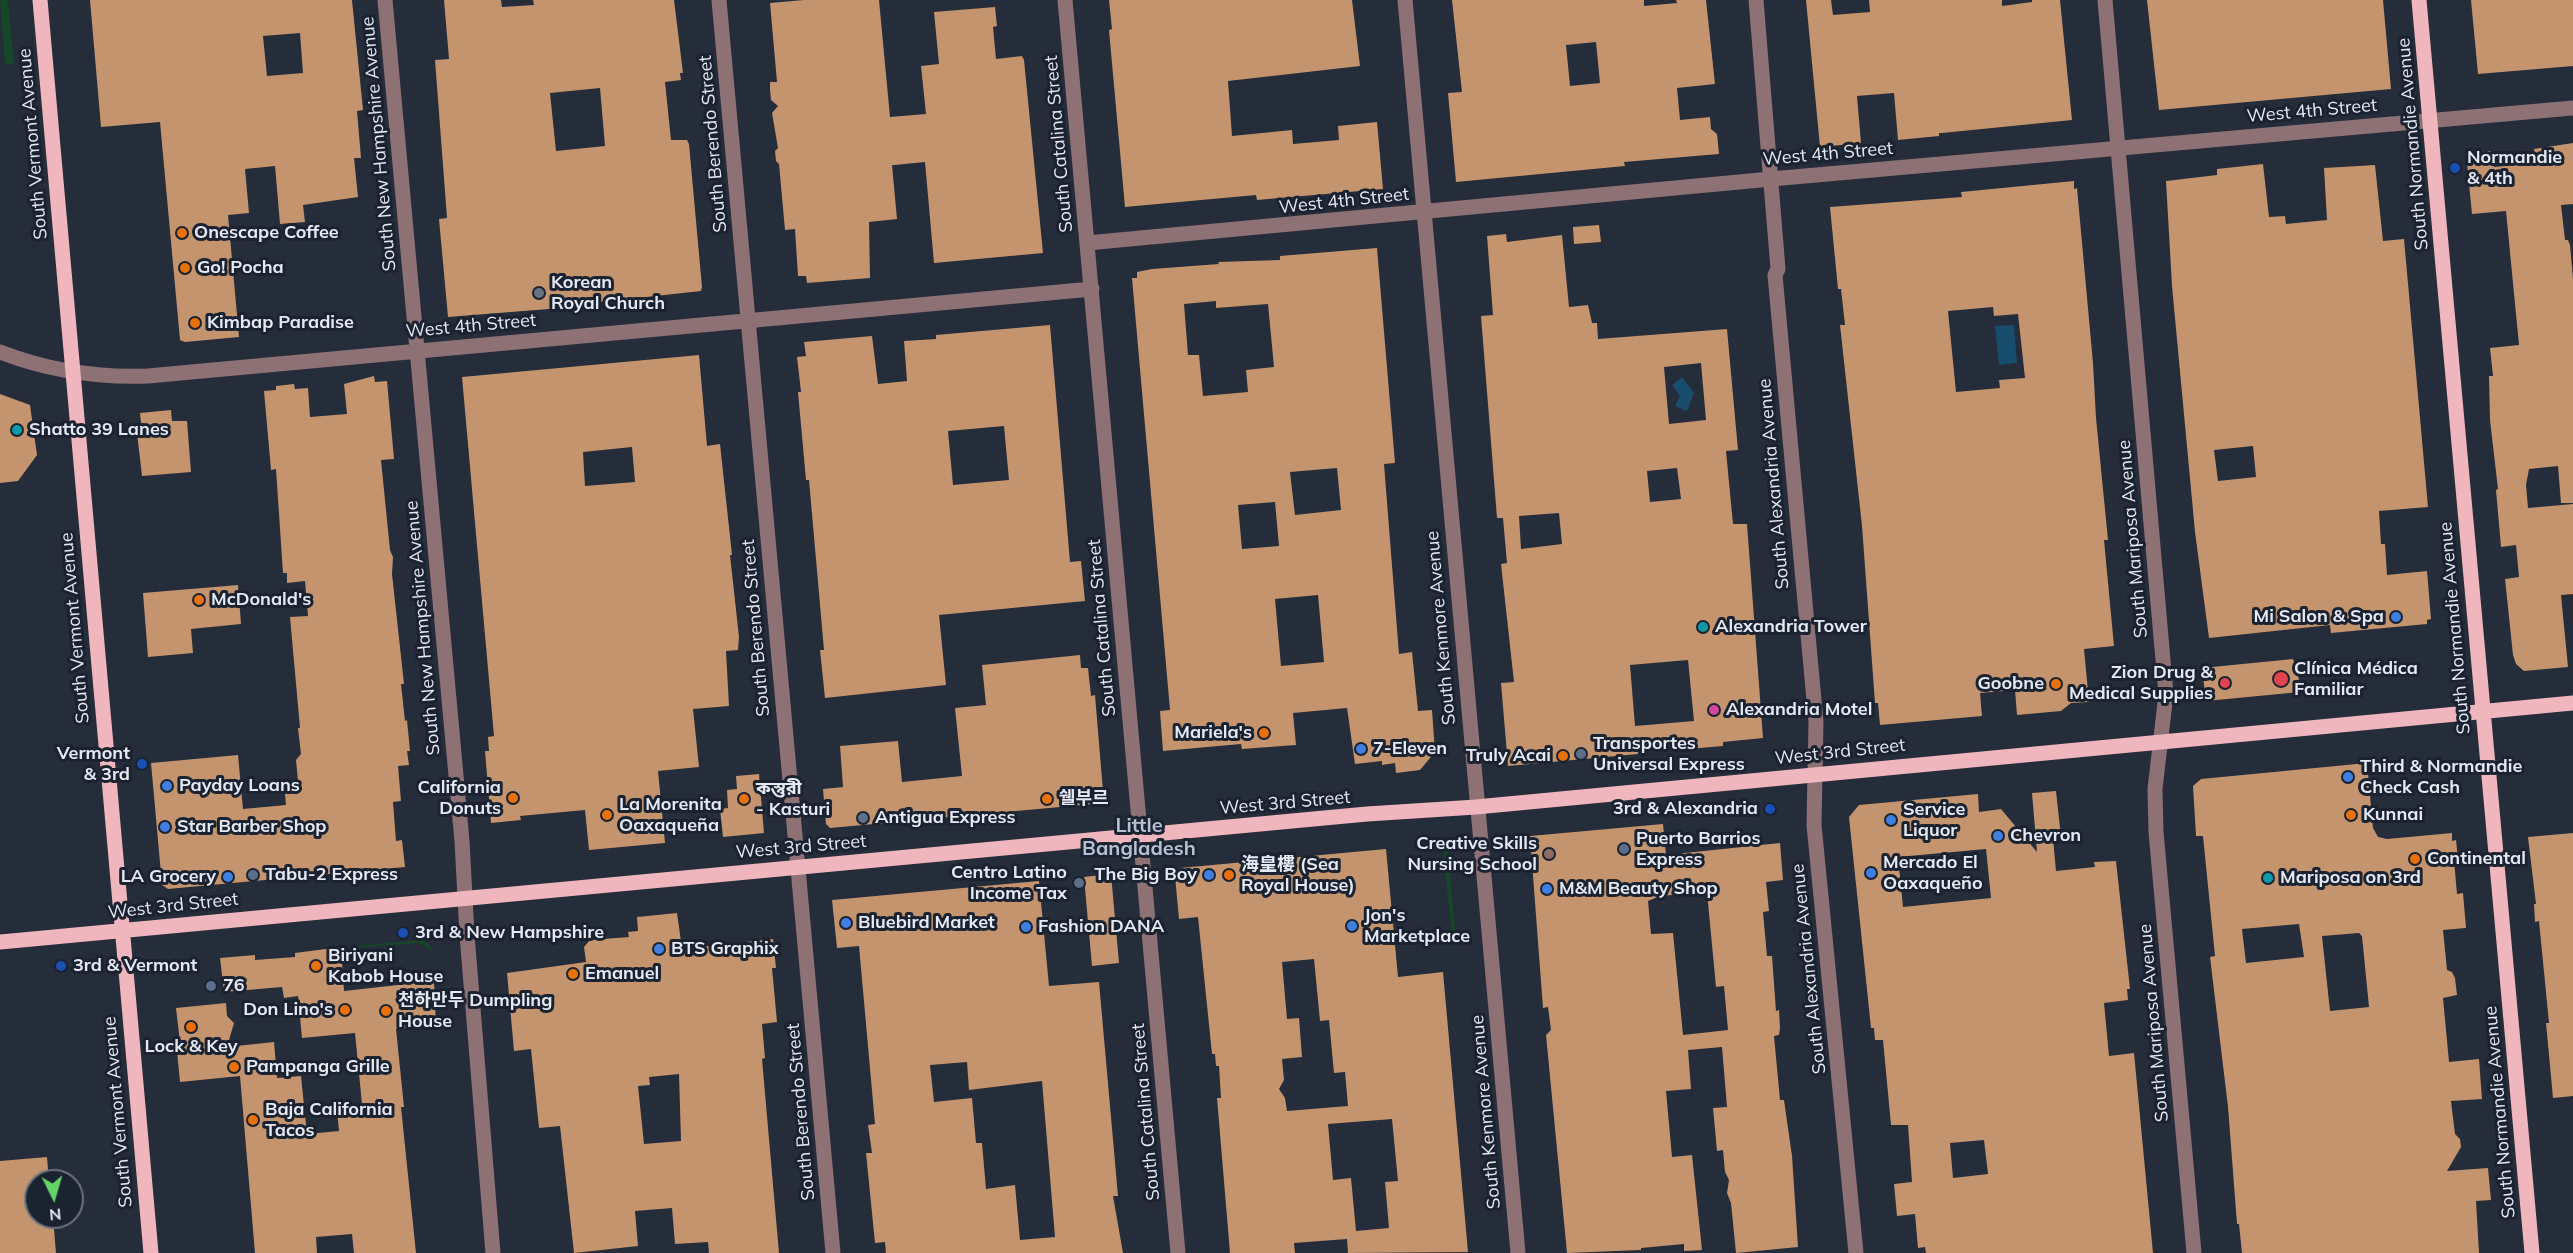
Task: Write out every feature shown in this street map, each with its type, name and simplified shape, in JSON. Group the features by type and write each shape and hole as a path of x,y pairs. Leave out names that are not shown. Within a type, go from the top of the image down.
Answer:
{"main road":[{"name":"South Vermont Avenue","path":"40,0 151,1253"},
{"name":"South Normandie Avenue","path":"2419,0 2532,1253"},
{"name":"West 3rd Street","path":"0,942 798,867 1476,807 2573,703"}],"street":[{"name":"South New Hampshire Avenue","path":"385,0 462,841 493,1253"},
{"name":"South Berendo Street","path":"719,0 833,1253"},
{"name":"South Catalina Street","path":"1065,0 1178,1253"},
{"name":"South Kenmore Avenue","path":"1405,0 1518,1253"},
{"name":"South Alexandria Avenue","path":"1756,0 1778,269 1774,275 1816,722 1814,825 1856,1253"},
{"name":"South Mariposa Avenue","path":"2105,0 2166,694 2155,789 2156,832 2193,1253"},
{"name":"West 4th Street","path":"1087,243 1771,179 2573,108"},
{"name":"West 4th Street","path":"0,352 32,364 72,373 111,377 148,376 1092,289"}],"green space":[{"path":"0,0 8,0 14,64 5,65"},
{"path":"1443,847 1448,851 1456,940 1452,937"},
{"path":"423,940 432,951 419,943 356,948 355,946"}],"water":[{"path":"2014,325 2017,363 1999,365 1995,326"},
{"path":"1682,377 1694,393 1687,411 1675,406 1680,396 1672,385"}],"building":[{"path":"90,0 352,0 363,110 357,111 361,158 354,158 358,197 303,205 305,222 280,224 275,166 245,169 249,213 228,215 239,337 185,342 180,340 160,122 101,127","holes":["300,33 303,73 267,76 263,36"]},
{"path":"444,0 501,0 502,7 534,5 533,0 674,0 683,73 680,73 681,80 665,82 671,140 687,140 689,144 701,291 573,305 574,307 448,317 439,219 447,218 435,60 449,59","holes":["600,88 605,146 556,151 550,93"]},
{"path":"804,0 879,0 890,117 926,114 921,66 939,64 934,12 995,7 997,26 993,27 996,59 1022,56 1024,60 1043,253 934,263 925,162 892,165 897,219 869,222 870,278 807,283 806,276 798,276 795,229 785,230 779,164 776,161 775,151 778,148 772,113 778,106 771,100 770,89 770,82 777,82 770,3"},
{"path":"1109,0 1352,0 1360,66 1228,81 1232,136 1292,130 1293,144 1339,140 1338,126 1377,122 1383,189 1257,200 1256,195 1125,207 1109,30 1112,29"},
{"path":"1452,0 1644,0 1644,6 1677,3 1676,0 1706,0 1715,84 1677,88 1680,120 1710,117 1711,129 1717,134 1719,154 1624,162 1625,166 1456,182 1448,93 1462,92","holes":["1596,42 1600,83 1570,86 1566,45"]},
{"path":"1806,0 1831,0 1833,15 1870,12 1869,0 2002,0 2002,6 2032,2 2032,0 2060,0 2072,120 1939,133 1939,136 1898,140 1894,93 1857,96 1861,143 1820,147"},
{"path":"2147,0 2383,0 2391,89 2159,110"},
{"path":"2471,0 2573,0 2573,66 2478,74"},
{"path":"2573,143 2573,204 2561,205 2565,240 2568,240 2570,245 2573,279 2573,503 2561,503 2558,466 2529,469 2526,485 2528,508 2573,504 2573,594 2561,595 2568,667 2524,671 2516,664 2513,655 2505,579 2519,577 2516,545 2501,547 2496,490 2498,489 2490,420 2489,376 2493,376 2490,348 2519,345 2506,211 2472,214 2466,153 2493,151 2494,167 2536,163 2534,149"},
{"path":"2263,164 2269,217 2285,216 2286,224 2327,220 2324,168 2375,165 2383,241 2404,239 2428,507 2379,511 2381,544 2385,544 2387,575 2427,571 2431,619 2427,620 2427,624 2331,633 2330,625 2209,638 2195,532 2172,286 2166,181 2217,175 2217,169","holes":["2253,446 2256,477 2218,481 2214,450"]},
{"path":"2074,181 2074,189 2077,188 2108,540 2104,540 2114,646 2084,649 2089,702 2071,703 2061,711 2017,715 2015,690 1980,693 1982,716 1880,725 1878,703 1875,703 1862,526 1840,325 1845,325 1841,289 1838,289 1830,207 1962,197 1961,192","holes":["1993,307 1994,316 2018,314 2025,378 1999,380 2000,388 1956,392 1948,311"]},
{"path":"1599,225 1601,242 1574,244 1573,227"},
{"path":"1506,234 1507,242 1562,235 1569,307 1588,305 1592,323 1597,323 1598,339 1727,329 1738,450 1726,451 1733,524 1747,524 1763,738 1723,742 1723,746 1677,750 1677,746 1638,751 1638,754 1508,766 1501,683 1514,682 1501,564 1507,563 1503,518 1497,518 1481,316 1493,315 1487,236","holes":["1701,363 1706,420 1669,424 1664,367","1677,468 1681,499 1650,502 1647,471","1559,513 1562,544 1521,549 1519,516","1688,660 1694,721 1635,726 1630,665"]},
{"path":"1377,248 1395,463 1384,464 1399,654 1412,652 1418,711 1432,710 1435,752 1420,770 1396,773 1395,763 1382,765 1382,761 1355,764 1347,708 1293,713 1296,745 1242,749 1241,744 1163,751 1160,711 1170,710 1132,278 1137,278 1137,272 1152,269 1219,264 1218,262 1280,260 1280,256","holes":["1216,301 1216,308 1268,304 1274,367 1246,370 1248,392 1203,396 1199,355 1188,355 1184,304","1337,468 1341,510 1295,515 1290,472","1275,502 1279,546 1242,549 1238,505","1318,595 1324,662 1281,666 1275,599"]},
{"path":"1050,325 1070,562 1081,561 1085,601 939,615 946,685 825,698 820,650 824,650 809,480 806,480 797,357 806,356 804,342 872,336 878,384 907,381 904,341 936,339 936,335","holes":["1004,426 1009,480 953,485 948,431"]},
{"path":"699,355 707,446 720,444 739,637 738,650 726,651 729,706 693,709 699,767 658,771 665,843 589,850 585,810 520,816 521,820 491,823 485,751 489,751 488,737 494,736 462,377","holes":["632,447 635,482 585,486 583,452"]},
{"path":"374,376 375,382 387,381 394,459 381,460 390,550 393,557 392,574 404,684 401,684 410,751 407,751 409,765 398,766 401,801 393,802 396,841 402,840 405,867 168,889 162,885 151,763 238,755 243,809 286,805 284,782 298,781 296,760 301,754 298,728 300,728 290,617 308,616 305,581 287,583 287,573 283,573 276,469 271,470 264,391 276,390 276,386 294,384 295,389 308,388 310,417 347,414 344,384"},
{"name":"Shatto 39 Lanes","path":"0,394 30,405 37,455 18,481 0,483"},
{"path":"171,410 172,421 187,421 191,472 142,476 137,433 142,432 140,413"},
{"path":"238,585 241,624 191,629 193,653 148,657 143,593"},
{"path":"1080,655 1081,668 1088,668 1091,696 1095,695 1104,803 830,828 826,824 823,789 843,787 840,746 898,741 902,782 962,776 955,708 986,705 982,665"},
{"path":"2293,659 2297,662 2300,692 2206,701 2202,668"},
{"path":"2367,763 2373,828 2378,837 2387,839 2452,833 2452,841 2456,840 2458,859 2454,860 2457,894 2463,893 2466,928 2443,930 2447,970 2452,972 2455,978 2457,995 2443,998 2449,1062 2479,1059 2482,1099 2451,1101 2455,1134 2460,1139 2461,1147 2447,1171 2488,1168 2491,1200 2476,1201 2479,1253 2242,1253 2239,1224 2237,1224 2228,1107 2210,957 2215,956 2203,836 2196,836 2193,786 2201,779","holes":["2299,924 2304,957 2246,963 2242,929","2359,933 2362,936 2369,1007 2330,1011 2322,936"]},
{"name":"কস্তুরী - Kasturi","path":"759,774 764,833 723,837 720,809 728,808 727,790 737,789 736,776"},
{"path":"2056,791 2061,837 2053,838 2056,871 2095,867 2094,862 2116,861 2130,989 2127,989 2128,1000 2104,1003 2109,1056 2134,1053 2153,1253 1926,1253 1925,1247 1918,1248 1915,1214 1897,1216 1894,1184 1912,1182 1908,1125 1891,1125 1883,1040 1875,1040 1874,1028 1871,1028 1849,817 1859,805 1978,794 1979,812 2001,809 2037,852 2032,793","holes":["1986,849 1991,898 1903,907 1898,857","1984,1140 1988,1174 1953,1178 1950,1143"]},
{"path":"1663,824 1666,855 1780,843 1783,880 1766,882 1769,911 1763,912 1767,956 1772,956 1776,1011 1779,1010 1779,1035 1774,1036 1780,1100 1784,1100 1792,1156 1798,1247 1736,1253 1731,1203 1727,1193 1729,1180 1725,1172 1723,1150 1717,1151 1713,1108 1727,1107 1722,1047 1688,1050 1691,1089 1666,1091 1672,1157 1692,1155 1702,1250 1684,1251 1684,1244 1641,1248 1641,1250 1567,1253 1546,1035 1551,1030 1548,1007 1543,1008 1530,836","holes":["1707,892 1716,987 1724,986 1728,1030 1683,1035 1673,933 1651,934 1648,901 1660,896"]},
{"path":"2573,833 2573,1096 2553,1098 2546,1023 2549,1023 2539,921 2535,922 2534,904 2536,904 2528,837"},
{"path":"1386,849 1398,977 1443,972 1468,1252 1348,1253 1347,1239 1294,1243 1295,1253 1230,1253 1217,1098 1221,1098 1219,1066 1216,1066 1215,1054 1212,1054 1198,917 1179,919 1175,876 1180,868","holes":["1314,959 1320,1021 1329,1020 1334,1073 1345,1072 1348,1106 1287,1111 1285,1098 1279,1089 1284,1080 1282,1059 1302,1057 1299,1018 1287,1019 1282,962","1392,1119 1398,1181 1385,1182 1389,1228 1356,1231 1351,1178 1333,1180 1328,1124"]},
{"path":"1111,874 1119,963 1092,966 1084,877"},
{"path":"1039,881 1049,986 1099,982 1118,1196 1113,1196 1123,1253 886,1253 885,1242 875,1243 866,1153 872,1153 868,1125 875,1124 859,946 837,948 832,900","holes":["967,1062 969,1090 1042,1081 1055,1237 1020,1240 1015,1185 986,1189 982,1143 976,1143 972,1098 934,1102 930,1065"]},
{"path":"677,913 682,949 773,939 776,968 772,968 777,1022 762,1024 765,1058 762,1059 779,1253 709,1253 708,1242 675,1244 672,1208 635,1211 638,1246 574,1253 560,1126 539,1128 531,1049 514,1051 507,973 586,962 584,947 590,940 629,937 628,932 638,931 637,917","holes":["679,1074 681,1141 644,1144 638,1086 650,1085 649,1077"]},
{"path":"341,947 344,991 434,981 436,1026 396,1029 404,1107 401,1107 416,1253 354,1253 352,1234 316,1237 317,1253 255,1253 240,1076 180,1082 177,1051 181,1051 176,1008 226,1003 227,1016 234,1023 227,1047 274,1042 277,1078 301,1076 307,1134 339,1131 337,1110 362,1104 355,1033 302,1038 298,996 284,998 282,987 224,992 220,958 255,955 255,960 295,957 295,953"},
{"path":"47,1157 48,1169 24,1169 24,1229 54,1229 56,1253 0,1253 0,1161"}],"place":[{"name":"Normandie & 4th","path":"2455,168"},
{"name":"Onescape Coffee","path":"182,233"},
{"name":"Go! Pocha","path":"185,268"},
{"name":"Korean Royal Church","path":"539,293"},
{"name":"Kimbap Paradise","path":"195,323"},
{"name":"Shatto 39 Lanes","path":"17,430"},
{"name":"McDonald's","path":"199,600"},
{"name":"Mi Salon & Spa","path":"2396,617"},
{"name":"Alexandria Tower","path":"1703,627"},
{"name":"Clínica Médica Familiar","path":"2281,679"},
{"name":"Zion Drug & Medical Supplies","path":"2225,683"},
{"name":"Goobne","path":"2056,684"},
{"name":"Alexandria Motel","path":"1714,710"},
{"name":"Mariela's","path":"1264,733"},
{"name":"7-Eleven","path":"1361,749"},
{"name":"Transportes Universal Express","path":"1581,754"},
{"name":"Truly Acai","path":"1563,756"},
{"name":"Vermont & 3rd","path":"142,764"},
{"name":"Third & Normandie Check Cash","path":"2348,777"},
{"name":"Payday Loans","path":"167,786"},
{"name":"California Donuts","path":"513,798"},
{"name":"কস্তুরী - Kasturi","path":"744,799"},
{"name":"쉘부르","path":"1047,799"},
{"name":"3rd & Alexandria","path":"1770,809"},
{"name":"La Morenita Oaxaqueña","path":"607,815"},
{"name":"Kunnai","path":"2351,815"},
{"name":"Antigua Express","path":"863,818"},
{"name":"Service Liquor","path":"1891,820"},
{"name":"Star Barber Shop","path":"165,827"},
{"name":"Chevron","path":"1998,836"},
{"name":"Puerto Barrios Express","path":"1624,849"},
{"name":"Creative Skills Nursing School","path":"1549,854"},
{"name":"Continental","path":"2415,859"},
{"name":"Mercado El Oaxaqueño","path":"1871,873"},
{"name":"Tabu-2 Express","path":"253,875"},
{"name":"The Big Boy","path":"1209,875"},
{"name":"海皇樓 (Sea Royal House)","path":"1229,875"},
{"name":"LA Grocery","path":"228,877"},
{"name":"Mariposa on 3rd","path":"2268,878"},
{"name":"Centro Latino Income Tax","path":"1079,883"},
{"name":"M&M Beauty Shop","path":"1547,889"},
{"name":"Bluebird Market","path":"846,923"},
{"name":"Jon's Marketplace","path":"1352,926"},
{"name":"Fashion DANA","path":"1026,927"},
{"name":"3rd & New Hampshire","path":"403,933"},
{"name":"BTS Graphix","path":"659,949"},
{"name":"3rd & Vermont","path":"61,966"},
{"name":"Biriyani Kabob House","path":"316,966"},
{"name":"Emanuel","path":"573,974"},
{"name":"76","path":"211,986"},
{"name":"Don Lino's","path":"345,1010"},
{"name":"천하만두 Dumpling House","path":"386,1011"},
{"name":"Lock & Key","path":"191,1027"},
{"name":"Pampanga Grille","path":"234,1067"},
{"name":"Baja California Tacos","path":"253,1120"}],"district":[{"name":"Little Bangladesh","path":"1139,838"}]}
